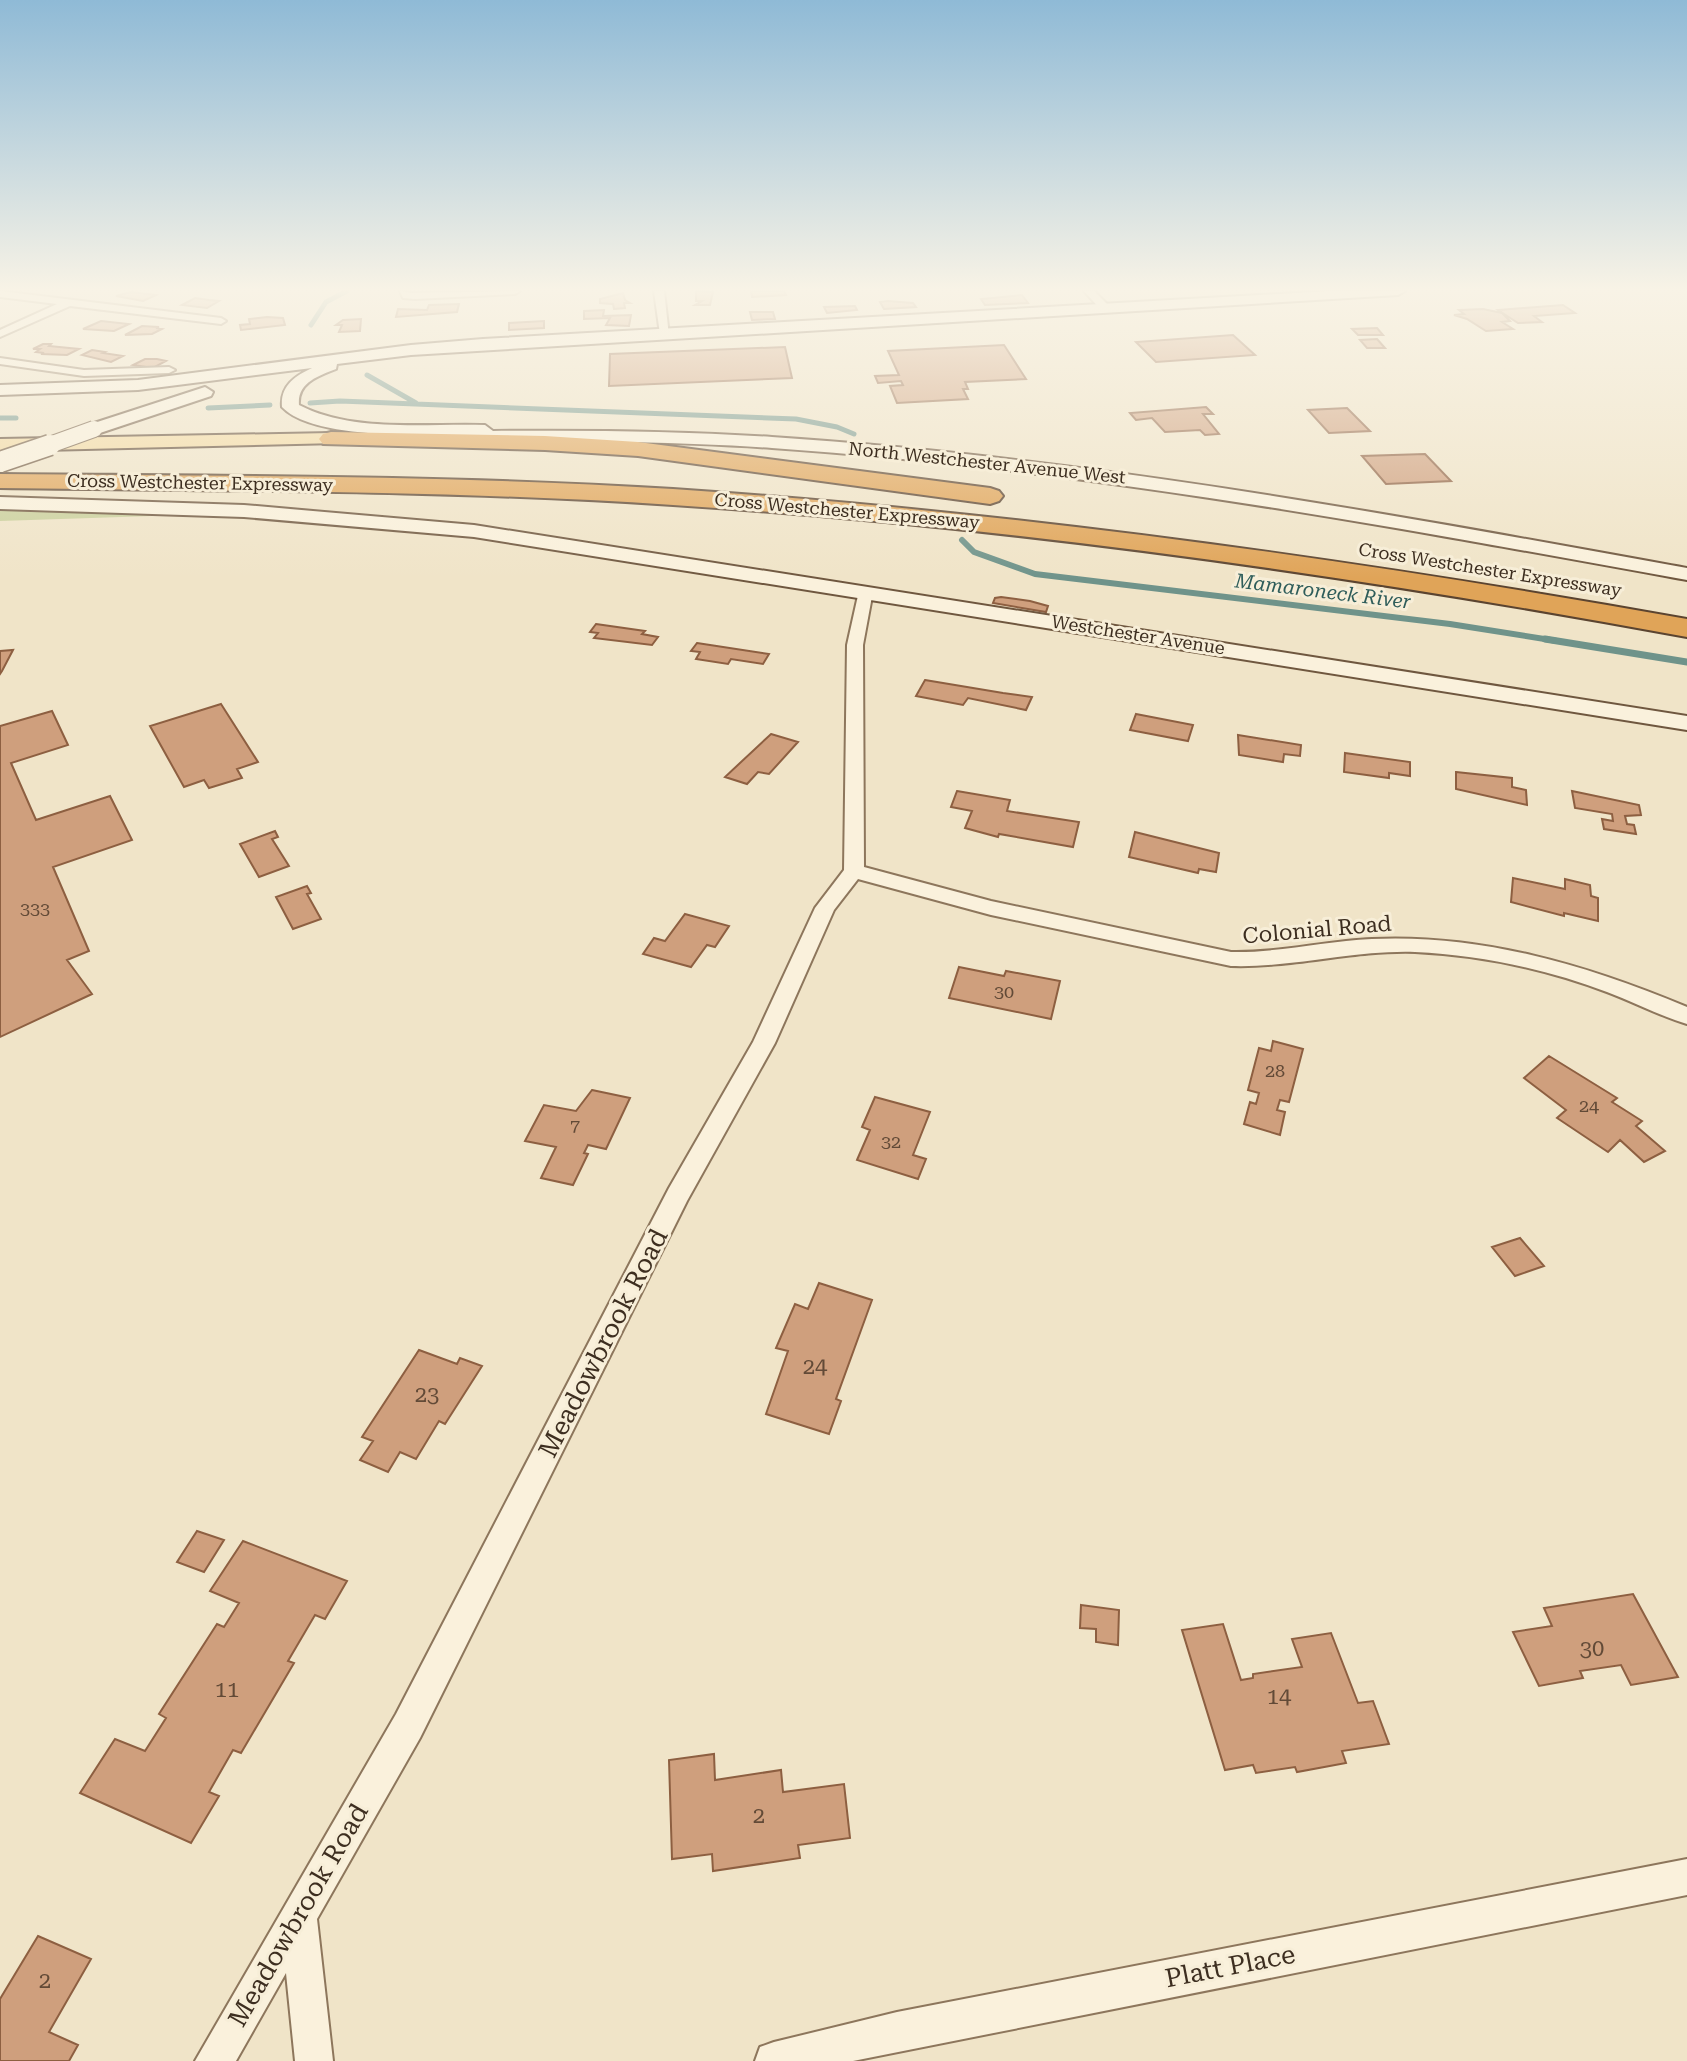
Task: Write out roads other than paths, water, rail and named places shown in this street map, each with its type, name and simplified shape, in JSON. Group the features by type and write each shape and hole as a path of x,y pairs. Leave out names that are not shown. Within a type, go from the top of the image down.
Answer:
{"highway":[{"path":"331,439 545,443 638,449 1008,499"},
{"name":"Cross Westchester Expressway","path":"1,452 621,474 882,492 1118,516 1414,557 1687,604"},
{"name":"Cross Westchester Expressway","path":"0,481 367,485 683,497 1001,524 1369,573 1687,628"},
{"path":"0,490 188,490 367,485"}],"main road":[{"path":"0,391 88,387"},
{"path":"1,452 61,441 86,430 221,387"},
{"path":"294,387 289,396 291,407 306,417 343,425 600,435"},
{"path":"0,391 60,394 92,406 94,414 86,430"},
{"path":"1,452 331,439 600,435"},
{"name":"North Westchester Avenue West","path":"600,435 831,446 988,460 1143,480 1687,574"},
{"path":"0,503 244,511 474,531 589,548"},
{"path":"11,524 98,519 239,521 429,532 589,548"},
{"name":"Westchester Avenue","path":"589,548 1687,723"}],"street":[{"path":"854,871 855,645 866,591"},
{"name":"Colonial Road","path":"854,871 991,908 1231,959 1258,961 1373,945 1444,947 1523,959 1645,997 1687,1016"},
{"name":"Meadowbrook Road","path":"214,2061 408,1726 678,1195 764,1043 825,908 854,871"},
{"name":"Platt Place","path":"774,2061 913,2028 1687,1877"},
{"path":"298,1915 314,2061"}],"waterway":[{"path":"388,387 416,403"},
{"name":"Mamaroneck River","path":"310,403 340,401 796,419 837,427 854,434"},
{"name":"Mamaroneck River","path":"208,408 270,405"},
{"name":"Mamaroneck River","path":"0,418 16,418"},
{"name":"Mamaroneck River","path":"962,540 974,552 1035,574 1450,624 1557,641"},
{"name":"Mamaroneck River","path":"1545,639 1687,662"}]}
